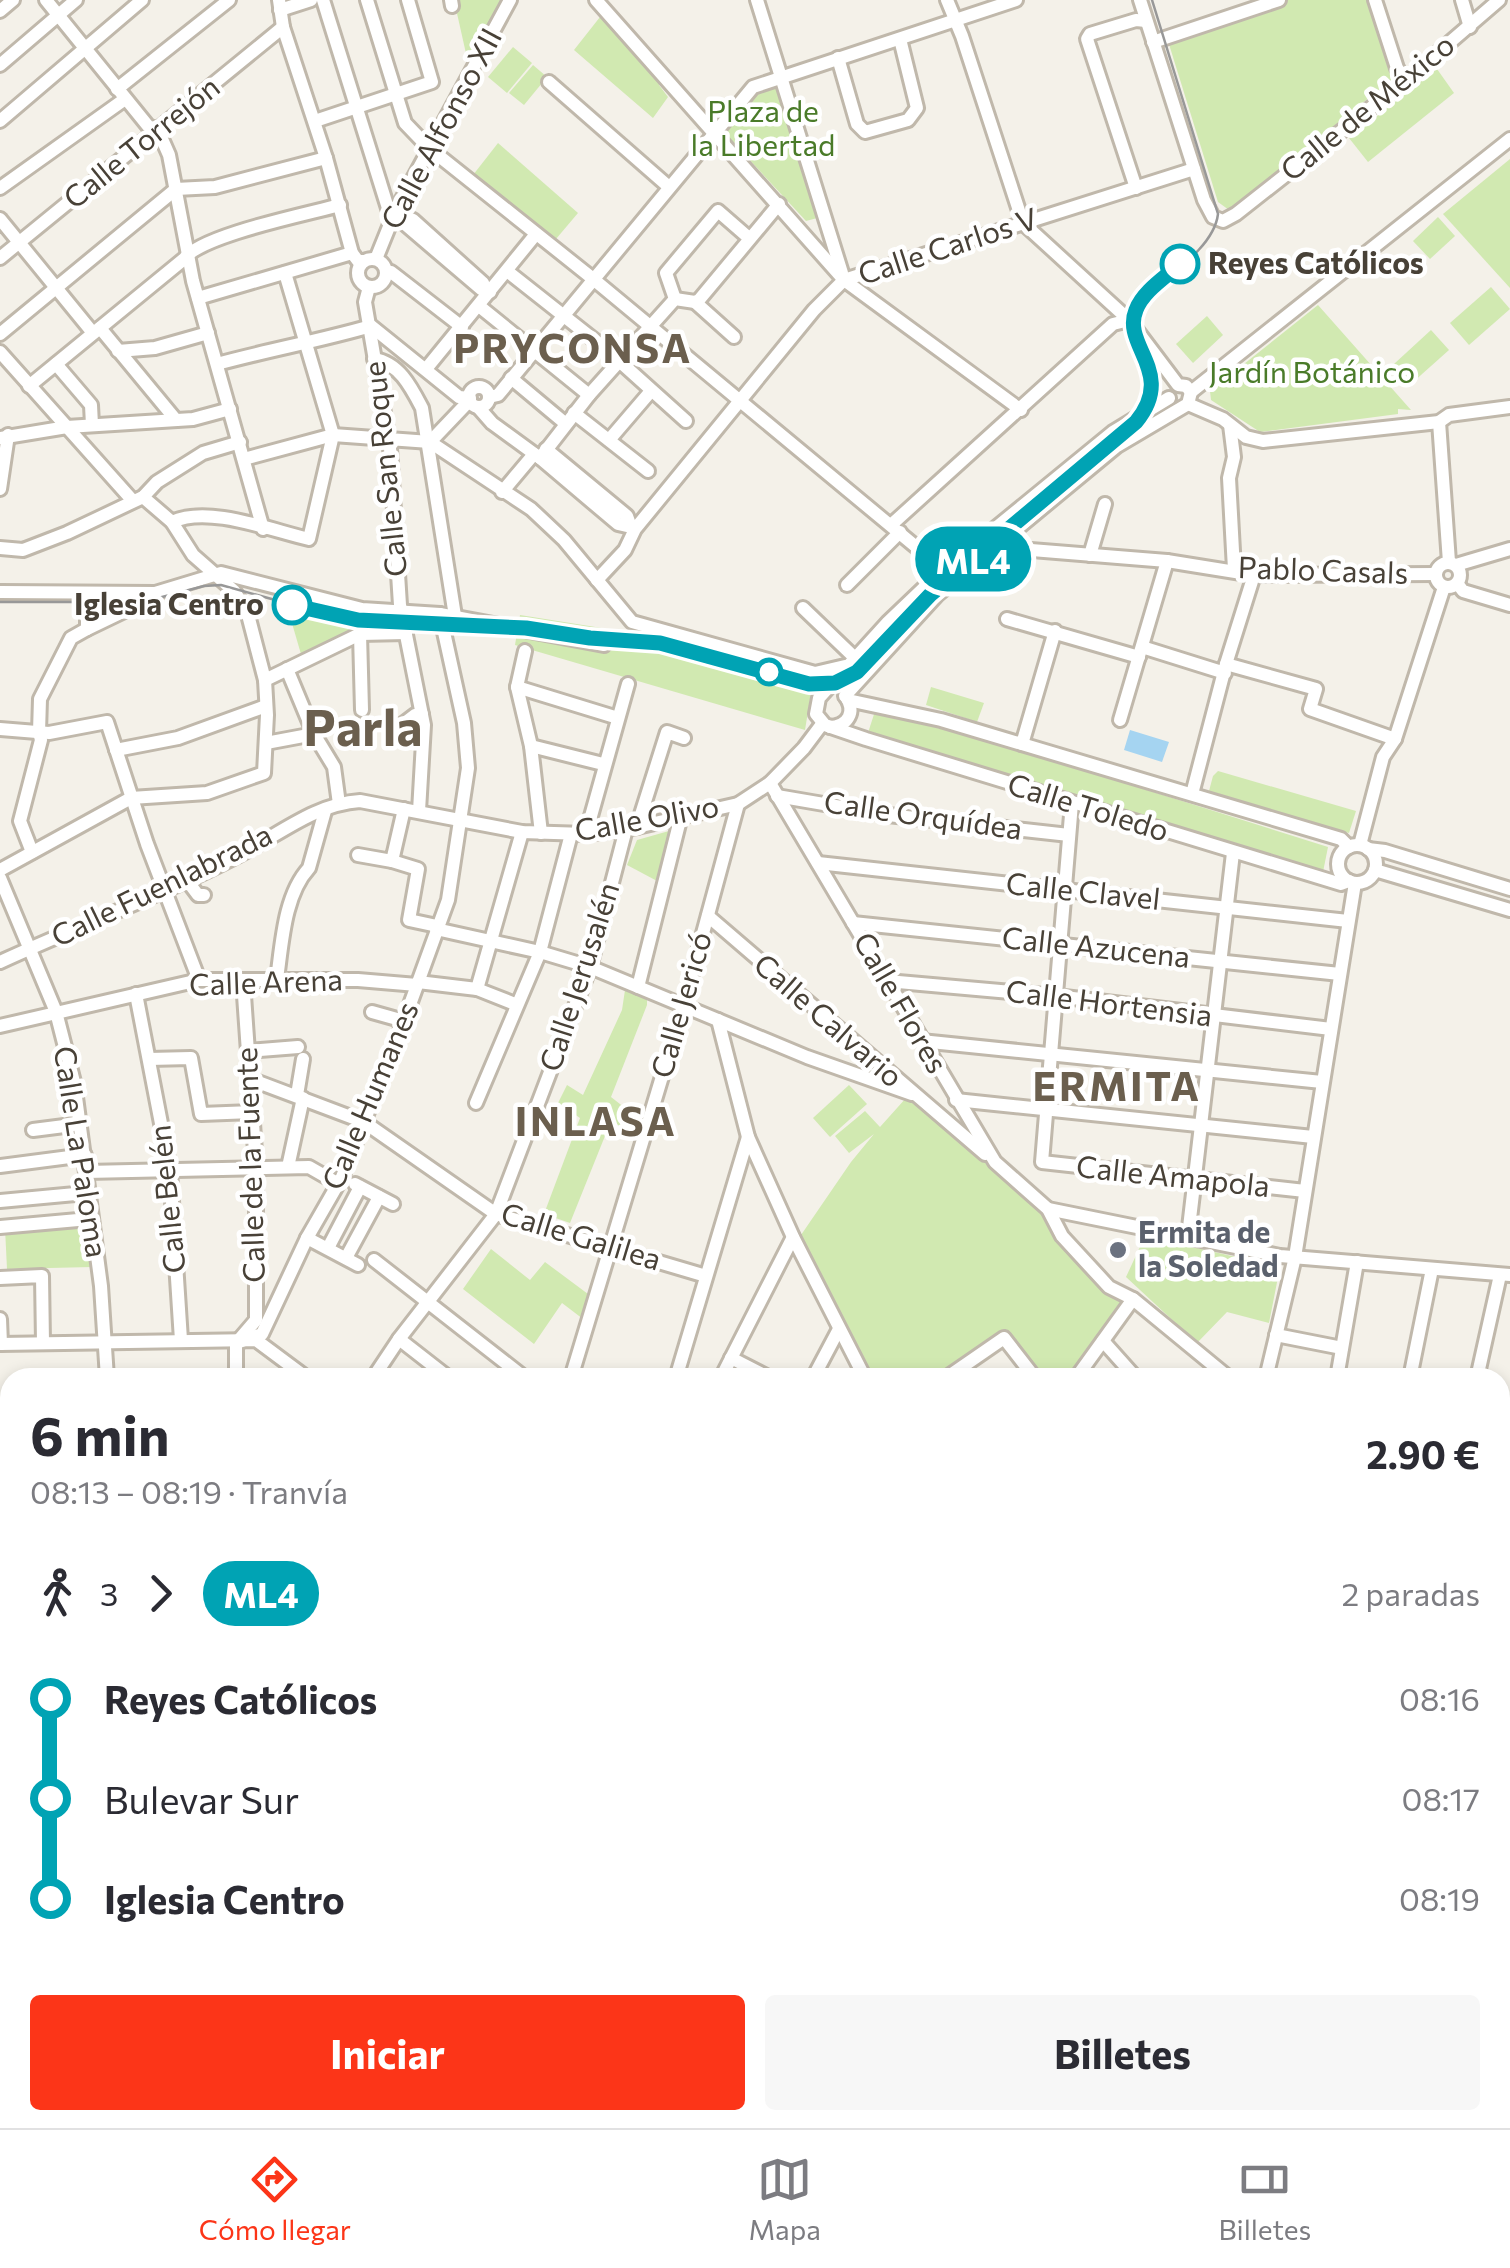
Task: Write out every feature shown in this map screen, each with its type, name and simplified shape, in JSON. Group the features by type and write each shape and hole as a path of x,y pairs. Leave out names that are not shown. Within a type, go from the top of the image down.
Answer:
{"street":[{"path":"0,11 13,0"},
{"path":"46,0 148,126 158,130 176,189 198,298 263,529"},
{"path":"0,66 76,0"},
{"path":"0,121 142,0"},
{"path":"0,188 122,94 229,0"},
{"path":"311,0 279,5 340,205 364,258"},
{"path":"323,0 394,217 413,220 484,283 488,291"},
{"path":"368,0 405,124 429,148 944,570"},
{"path":"315,120 432,82 408,0"},
{"name":"Calle Alfonso XII","path":"364,258 394,217 510,0"},
{"path":"596,0 844,280 1021,410"},
{"path":"757,0 844,280"},
{"path":"948,0 1023,223 1129,320 1181,397 1246,437 1263,442"},
{"path":"430,442 472,402 486,404 489,396 498,395 752,88 1016,0"},
{"path":"1140,0 1194,170"},
{"path":"1153,42 1279,0"},
{"path":"1375,0 1405,81"},
{"path":"1462,0 1470,27"},
{"name":"Calle de México","path":"1194,170 1213,217 1222,221 1236,214 1405,81 1498,0"},
{"path":"1136,188 1087,39 1090,34 1136,20 1146,21"},
{"name":"Calle Torrejón","path":"0,258 284,27"},
{"path":"838,58 857,124 866,132 908,120 916,108 900,39"},
{"path":"549,82 669,187"},
{"path":"846,698 929,602 1117,446 1510,140"},
{"path":"0,334 176,189 215,188 326,158"},
{"name":"Calle Carlos V","path":"597,580 625,550 633,528 814,310 844,280 1194,170"},
{"path":"695,302 778,204"},
{"path":"29,386 190,252 225,236 340,205"},
{"path":"675,299 666,273 718,211 749,238"},
{"path":"0,220 176,420"},
{"path":"426,370 536,234"},
{"path":"198,298 286,273 364,258 383,264 383,283 368,287 358,278 364,258"},
{"path":"507,271 607,350 686,421"},
{"name":"Calle Alfonso XII","path":"386,273 392,272 462,327"},
{"path":"172,522 189,516 218,517 308,539 333,435 286,273"},
{"name":"Calle San Roque","path":"368,287 364,302 389,440 403,623 422,714 419,812"},
{"path":"675,299 695,302 734,337"},
{"path":"502,492 675,299"},
{"path":"479,306 589,394"},
{"path":"847,585 896,529 1021,410 1116,322 1129,320"},
{"path":"216,362 306,345 370,326"},
{"name":"Calle San Roque","path":"370,326 459,397 472,402 492,423 540,454 618,524 633,528"},
{"path":"118,350 155,348 208,333"},
{"path":"0,352 123,494 138,499 172,522 183,542 212,575 234,592 248,611 265,680 266,706 264,773 207,793 131,798 0,870"},
{"name":"Calle Humanes","path":"236,1343 262,1334 340,1180 448,900 462,822 468,768 430,442 422,408 410,386 384,360 374,359"},
{"path":"56,364 92,404 92,425"},
{"path":"0,376 12,366"},
{"path":"511,378 648,470"},
{"path":"608,440 651,391"},
{"path":"824,694 832,691 846,698 851,711 840,726 825,725 815,708 824,694 851,662 888,622 944,570 1113,432 1181,397"},
{"path":"1234,456 1243,448 1263,442 1439,422 1450,414 1510,407"},
{"path":"0,489 4,436 67,426 193,420 230,409"},
{"path":"1359,847 1376,862 1375,870 1367,880 1352,882 1342,876 1339,860 1359,847 1383,758 1395,738 1451,585 1460,574 1452,564 1439,422"},
{"path":"1230,424 1234,456 1229,478 1234,569"},
{"path":"244,459 333,435 430,442 531,509 564,540 632,622 815,672 833,671 851,662"},
{"path":"0,548 24,550 138,499 202,453 240,442"},
{"path":"1090,554 1106,504"},
{"name":"Pablo Casals","path":"995,547 1234,569 1254,575 1436,574"},
{"path":"1510,549 1440,566 1436,574 1438,582 1510,605"},
{"path":"1120,720 1167,562"},
{"path":"32,852 20,822 42,740 38,732 40,700 71,638 142,598 212,575 233,574 403,623"},
{"path":"1192,794 1254,575"},
{"path":"0,592 142,598"},
{"path":"87,629 87,603 142,598"},
{"path":"803,608 851,662"},
{"path":"265,680 360,634 448,615 604,645"},
{"path":"1007,619 1140,653 1316,689 1310,709 1395,738"},
{"path":"1022,744 1055,631"},
{"path":"360,634 362,710"},
{"path":"525,651 517,687 531,746 541,833"},
{"path":"287,669 314,734 334,768 339,804"},
{"path":"586,834 628,684"},
{"path":"517,687 618,718"},
{"name":"Calle Toledo","path":"846,698 941,720 1510,889"},
{"path":"116,750 178,738 266,706"},
{"path":"394,731 422,714"},
{"path":"0,729 38,732 108,722 131,798 199,980"},
{"name":"Calle Toledo","path":"825,725 1233,854 1341,884 1352,882"},
{"name":"Calle Olivo","path":"324,811 360,800 522,832 571,834 680,820 738,804 770,782 825,725"},
{"name":"Calle Jerusalén","path":"379,1368 398,1338 496,1214 590,967 631,828 668,732 684,738"},
{"path":"266,743 314,734"},
{"path":"531,746 603,764"},
{"name":"Calle Flores","path":"770,782 995,1162 1048,1209 1062,1236 1109,1287 1134,1299 1217,1368"},
{"name":"Calle Orquídea","path":"777,796 888,814 1069,835"},
{"name":"Calle Jericó","path":"574,1368 683,1007 738,804"},
{"path":"1046,1108 1072,804"},
{"path":"392,861 404,808"},
{"path":"276,978 286,918 302,875 309,868 324,811"},
{"name":"Calle Fuenlabrada","path":"0,962 242,854 290,824 324,811"},
{"path":"638,987 680,820"},
{"path":"477,989 522,832"},
{"path":"476,1103 540,952 571,834"},
{"path":"1188,1236 1233,854"},
{"path":"358,855 418,868 409,920 590,967 807,1057 912,1094"},
{"name":"Calle Clavel","path":"818,864 1348,921"},
{"path":"1375,870 1510,910"},
{"name":"Calle La Paloma","path":"0,878 56,1012 74,1082 107,1368"},
{"path":"186,879 198,894 204,895"},
{"path":"1268,1368 1294,1257 1352,882"},
{"name":"Calle Calvario","path":"708,916 995,1162"},
{"name":"Calle Azucena","path":"852,923 1340,974"},
{"name":"Calle Arena","path":"0,1026 199,980 276,978 418,983 477,989 516,1004"},
{"name":"Calle de la Fuente","path":"236,1343 256,1320 256,1166 243,981"},
{"name":"Calle Hortensia","path":"887,981 1056,996 1331,1029"},
{"name":"Calle Belén","path":"136,994 170,1170 181,1340"},
{"path":"372,1012 404,1022"},
{"path":"718,1020 748,1137 792,1237 860,1368"},
{"path":"921,1041 1322,1082"},
{"path":"248,1051 300,1053 300,1096 288,1167"},
{"name":"Calle Belén","path":"149,1059 190,1058 201,1114 252,1112"},
{"name":"Calle Galilea","path":"250,1079 364,1122 496,1214 706,1276"},
{"path":"956,1100 1313,1137"},
{"name":"Calle Amapola","path":"1046,1108 1042,1162 1305,1192"},
{"path":"34,1130 80,1124"},
{"path":"679,1368 748,1137"},
{"path":"0,1166 85,1154"},
{"path":"86,1172 308,1167 360,1186 393,1204"},
{"path":"328,1248 360,1186"},
{"path":"0,1201 86,1194"},
{"path":"308,1238 352,1262 379,1196"},
{"path":"1048,1209 1294,1257 1505,1275 1481,1368"},
{"path":"0,1226 89,1219"},
{"path":"726,1368 792,1237"},
{"path":"374,1260 512,1368"},
{"path":"1338,1368 1358,1262"},
{"path":"1412,1368 1432,1269"},
{"path":"0,1278 42,1276 43,1343"},
{"path":"1084,1368 1134,1299"},
{"path":"0,1319 0,1344 256,1340 293,1368"},
{"path":"818,1368 839,1329"},
{"path":"1276,1335 1342,1348"},
{"path":"398,1338 436,1368"},
{"path":"960,1368 1004,1338 1027,1368"},
{"path":"1104,1341 1127,1368"},
{"path":"236,1343 236,1368"},
{"path":"731,1358 750,1368"}],"green space":[{"path":"454,0 509,0 474,60 467,58"},
{"path":"1285,0 1369,0 1395,77 1229,210 1218,202 1168,41"},
{"path":"600,17 660,79 659,85 668,97 653,118 574,50"},
{"path":"513,47 532,63 507,93 488,77"},
{"path":"533,65 547,77 524,105 509,93"},
{"path":"1437,69 1454,93 1368,162 1349,138"},
{"name":"Plaza de la Libertad","path":"779,79 821,217 806,221 720,128 756,91"},
{"path":"498,143 578,213 556,239 473,175"},
{"path":"1510,159 1510,288 1443,214"},
{"path":"1438,217 1455,236 1430,259 1413,241"},
{"path":"1491,287 1510,309 1469,345 1450,323"},
{"name":"Jardín Botánico","path":"1318,305 1411,410 1260,432 1211,400 1210,391"},
{"path":"1207,316 1223,335 1193,363 1176,344"},
{"path":"1431,330 1449,350 1412,383 1394,364"},
{"path":"282,589 362,609 360,634 303,661"},
{"path":"520,615 633,633 812,687 805,730 515,645"},
{"path":"931,687 984,703 977,722 926,705"},
{"path":"877,705 1328,847 1323,872 866,739"},
{"path":"1218,771 1356,811 1349,833 1209,791"},
{"path":"669,831 659,882 627,865 637,840"},
{"path":"625,990 647,999 647,1005 611,1097 634,1115 629,1131 611,1121 570,1223 544,1214 580,1118 558,1103 567,1085 583,1095 622,1010"},
{"path":"849,1085 867,1104 830,1137 813,1118"},
{"path":"906,1098 932,1115 1048,1217 1071,1254 1124,1303 1077,1368 1037,1368 1004,1332 950,1368 868,1368 801,1235 874,1134 849,1153 835,1136 865,1111 880,1127"},
{"path":"87,1221 92,1267 7,1269 5,1228"},
{"path":"1145,1236 1280,1267 1269,1323 1227,1312 1197,1343 1126,1277"},
{"path":"491,1249 530,1280 545,1262 588,1294 583,1319 562,1303 534,1344 463,1289"}],"water":[{"path":"1130,730 1169,742 1162,762 1124,750"}],"tram line":[{"path":"0,602 143,602 221,585 358,620 526,628 660,643 809,684 835,683 849,677 930,595 1132,428 1146,409 1150,374 1139,343 1136,313 1144,297 1199,249 1215,226 1218,214 1152,0"},
{"name":"ML4","path":"292,605 358,620 526,628 660,643 809,684 835,683 857,672 930,595 1143,414 1152,386 1134,326 1134,313 1144,297 1180,264"}],"place":[{"name":"Reyes Católicos","path":"1180,264"},
{"name":"Iglesia Centro","path":"292,605"},
{"name":"Ermita de la Soledad","path":"1118,1250"}],"district":[{"name":"PRYCONSA","path":"573,349"},
{"name":"Parla","path":"363,728"},
{"name":"ERMITA","path":"1117,1087"},
{"name":"INLASA","path":"596,1122"}]}
